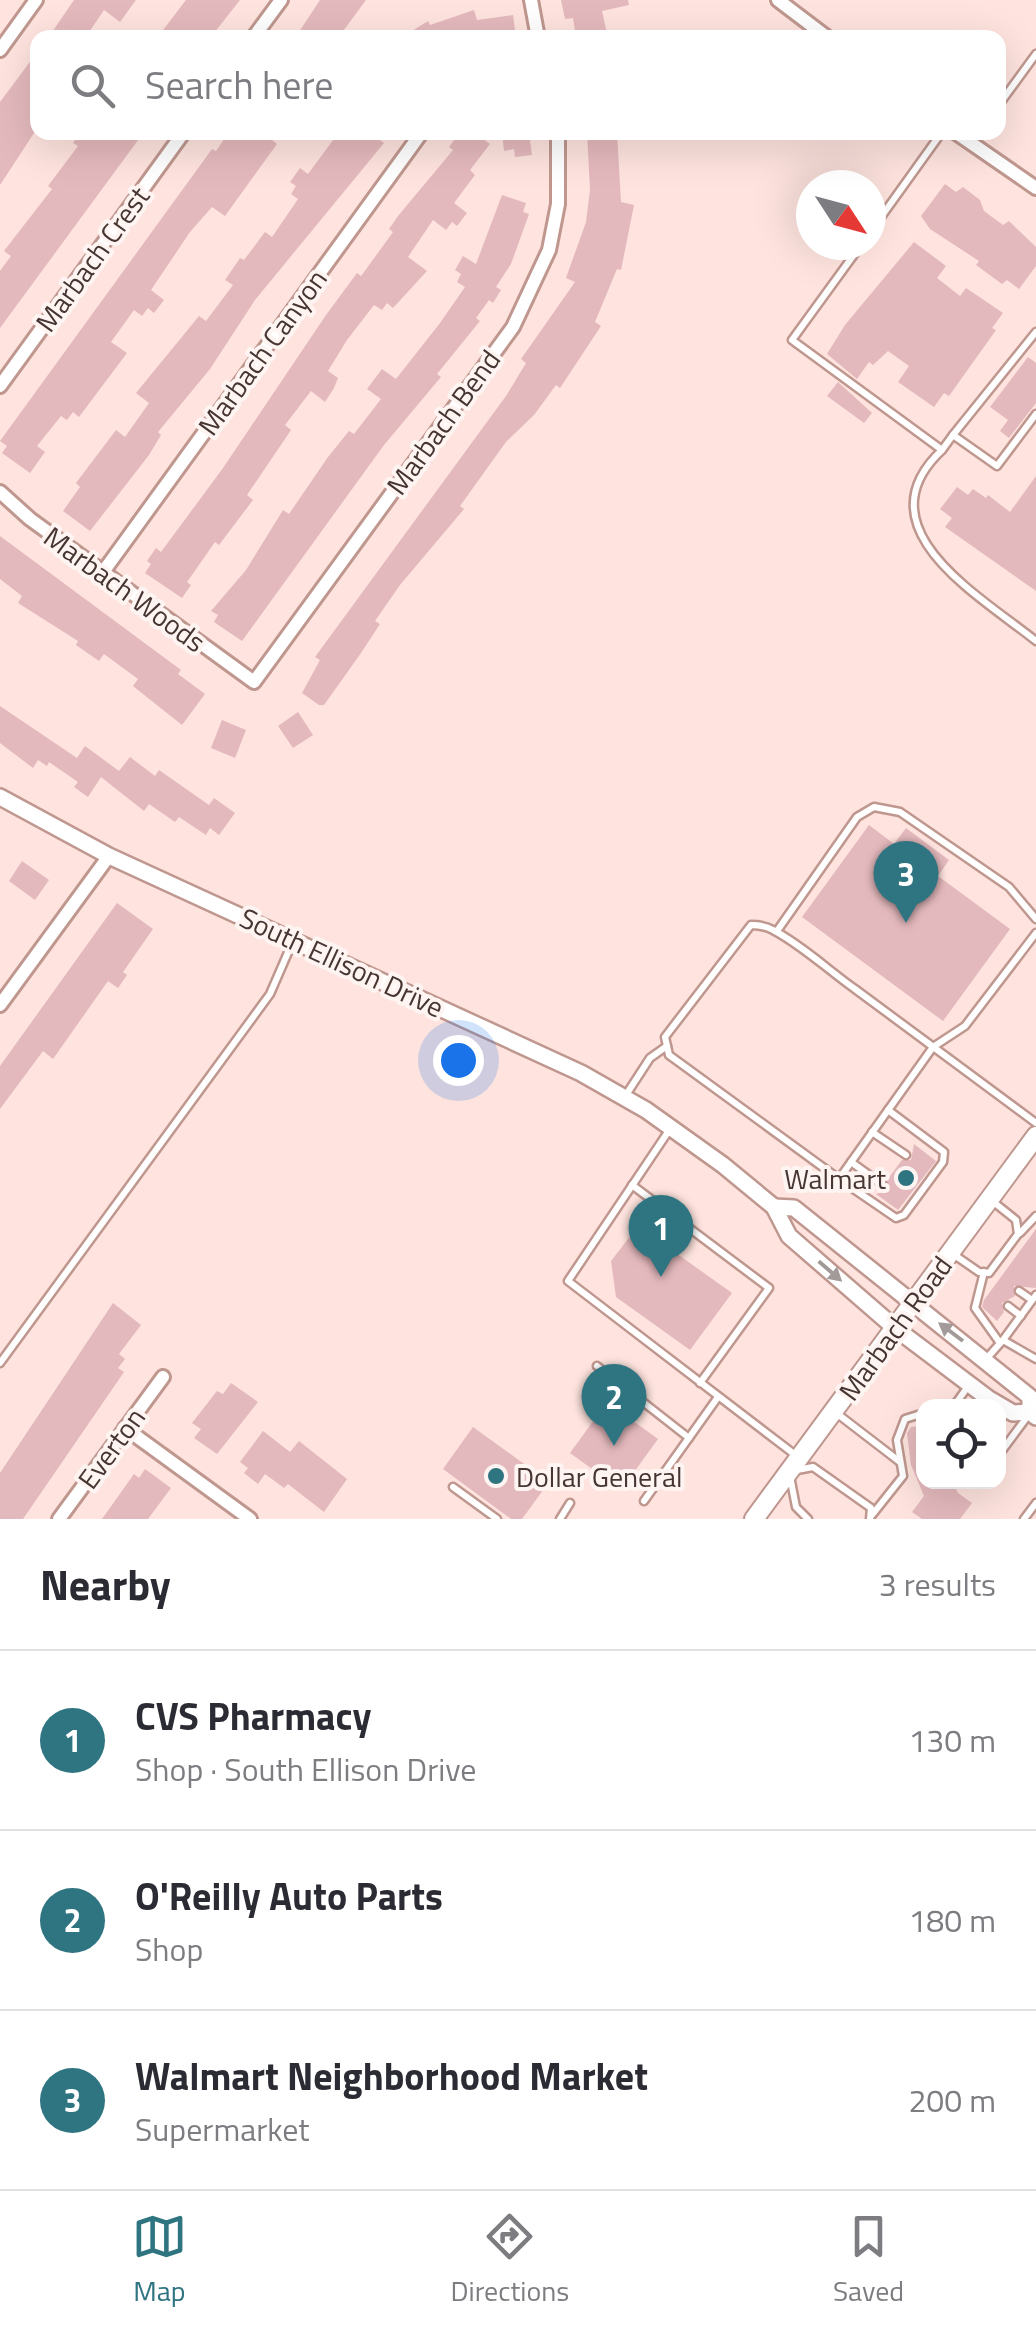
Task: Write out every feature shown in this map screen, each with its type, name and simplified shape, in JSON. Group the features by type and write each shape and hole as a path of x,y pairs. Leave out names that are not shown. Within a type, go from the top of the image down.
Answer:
{"main road":[{"name":"Marbach Road","path":"754,1519 1036,1136"}],"street":[{"path":"0,50 36,0"},
{"path":"260,30 281,0"},
{"path":"532,0 537,30"},
{"path":"778,0 817,30"},
{"name":"Marbach Crest","path":"0,386 178,140"},
{"name":"Marbach Canyon","path":"102,572 416,140"},
{"name":"Marbach Bend","path":"254,682 520,313 549,250 558,204 558,140"},
{"path":"977,140 1036,188"},
{"name":"Marbach Woods","path":"0,492 254,682"},
{"name":"South Ellison Drive","path":"0,798 109,856 624,1098 671,1128 774,1208 789,1236 896,1328 1014,1413 1033,1414 1030,1397 986,1358 794,1208 774,1208"},
{"path":"0,1005 109,856"},
{"path":"970,1384 986,1358"},
{"name":"Everton","path":"59,1519 162,1377"},
{"path":"125,1428 250,1519"}],"lane":[{"path":"1006,95 1036,54"},
{"path":"886,210 936,140"},
{"path":"850,260 792,340 942,450"},
{"path":"1036,332 915,485 914,510 920,533 936,561 1036,640"},
{"path":"953,435 997,466 1036,414"},
{"path":"776,932 857,817 874,807 900,812 1009,887 1036,920"},
{"path":"888,1110 944,1152 896,1218 669,1055 666,1037 751,925 776,932 1036,1123"},
{"path":"839,1179 933,1047 965,1026 1036,933"},
{"path":"0,1363 270,994 294,940"},
{"path":"624,1098 650,1058 668,1046"},
{"path":"671,1128 568,1281 700,1383 794,1465 814,1467 871,1514 904,1476 897,1440 905,1419 916,1416"},
{"path":"872,1132 906,1155"},
{"path":"851,1162 883,1185"},
{"path":"632,1185 769,1288 700,1383"},
{"path":"990,1199 1016,1220 1017,1236 1025,1244"},
{"path":"1036,1216 980,1284 977,1316 1001,1341 1036,1359"},
{"path":"1028,1224 1035,1230"},
{"path":"951,1252 1001,1277"},
{"path":"1002,1255 1012,1262"},
{"path":"980,1284 990,1292"},
{"path":"986,1358 1034,1298 1019,1290"},
{"path":"1008,1306 1021,1316"},
{"path":"597,1366 689,1438"},
{"path":"959,1399 970,1384"},
{"path":"644,1501 718,1398"},
{"path":"834,1410 902,1463"},
{"path":"1006,1446 1033,1414"},
{"path":"794,1465 796,1508 808,1519"},
{"path":"453,1488 496,1519"},
{"path":"1024,1519 1036,1502"},
{"path":"560,1519 570,1503"}],"building":[{"path":"74,0 136,0 120,22 104,10 90,30 53,30"},
{"path":"186,0 240,0 216,30 163,30"},
{"path":"320,0 366,0 344,30 300,30"},
{"path":"561,0 628,0 629,5 602,11 606,30 575,30 573,18 565,19"},
{"path":"474,10 477,20 513,15 515,30 414,30 428,21 430,25"},
{"path":"30,62 30,139 0,185 0,102"},
{"path":"138,140 0,328 0,271 11,256 4,251 52,189 48,186 78,146 73,143"},
{"path":"224,140 272,140 277,144 225,216 212,207 190,232 151,290 164,300 154,313 148,308 142,316 134,310 111,342 127,353 79,417 73,412 67,420 61,416 37,446 45,452 30,473 2,453 7,446 0,441 212,149 216,151"},
{"path":"333,140 384,143 255,300 210,369 158,432 161,435 149,455 90,531 63,511 80,487 76,483 116,430 125,437 149,403 136,393 199,316 206,321 233,285 225,280 240,258 244,260 265,232 272,237 298,199 291,194 296,186 290,182 300,168 308,174"},
{"path":"454,140 485,140 490,144 470,170 475,175 454,203 467,213 457,226 452,222 446,230 433,220 408,257 427,271 393,308 387,303 382,310 374,305 347,340 328,371 338,378 334,388 325,402 311,391 285,425 291,430 247,495 253,500 219,545 215,542 187,582 191,585 182,598 145,573 151,564 147,561 156,548 161,552 223,468 326,315 357,273 361,276 393,232 389,229 398,216 453,150 449,147"},
{"path":"503,140 530,140 532,155 515,157 514,149 504,151"},
{"path":"587,140 617,140 621,202 634,205 621,270 617,269 595,322 601,326 560,388 556,385 534,415 506,442 460,506 464,509 400,585 375,621 380,624 361,653 324,705 319,705 302,693 320,660 315,657 506,396 526,363 521,359 575,282 566,278 586,222 590,190"},
{"path":"945,184 956,192 963,187 980,200 984,211 1003,225 1009,221 1036,247 1036,266 1019,289 1007,280 1002,284 976,265 979,261 930,229 921,216"},
{"path":"502,195 526,203 523,212 529,214 511,264 496,287 501,290 493,303 489,300 476,318 480,321 437,374 441,377 384,445 242,641 214,622 218,615 211,611 246,570 283,510 289,514 328,457 349,431 354,434 381,399 367,389 382,369 396,379 440,323 465,287 457,282 461,274 455,270 463,256 476,264"},
{"path":"914,242 946,266 937,278 960,296 966,288 1003,313 992,328 996,330 949,396 944,393 934,407 898,382 909,366 888,351 873,365 869,362 857,379 827,354 845,325"},
{"path":"1028,357 1036,363 1036,403 1009,438 1000,431 1008,420 990,407"},
{"path":"838,382 872,413 864,423 827,396"},
{"path":"1036,476 1036,591 945,527 952,518 940,509 957,487 968,495 973,489 986,498 988,495 1010,512"},
{"path":"0,536 181,670 178,674 205,694 182,725 133,686 138,679 104,654 99,661 76,645 78,641 18,603 22,596 0,579"},
{"path":"0,706 77,758 85,746 119,771 130,757 155,776 159,770 209,805 214,798 235,813 219,835 210,828 206,835 179,817 175,822 149,804 144,811 101,777 88,797 74,787 78,782 49,762 47,766 38,760 33,768 0,743"},
{"path":"298,712 313,735 293,748 278,726"},
{"path":"222,720 246,730 235,758 211,748"},
{"path":"869,825 894,844 906,828 949,860 938,876 1010,929 943,1021 802,917"},
{"path":"22,861 49,880 35,900 9,881"},
{"path":"117,903 153,929 123,972 127,975 118,988 108,981 53,1059 43,1051 0,1109 0,1066"},
{"path":"914,1144 936,1161 898,1210 876,1194 888,1190 887,1180 902,1160 911,1160"},
{"path":"638,1226 732,1293 690,1350 616,1297 611,1261"},
{"path":"1036,1229 1036,1288 1014,1286 1015,1296 1002,1303 1004,1312 997,1321 982,1307 984,1300"},
{"path":"113,1303 141,1325 119,1354 125,1359 118,1368 124,1372 23,1519 0,1519 0,1473"},
{"path":"231,1383 258,1402 217,1454 194,1438 201,1429 192,1423 217,1391 223,1394"},
{"path":"607,1402 658,1439 621,1490 570,1453"},
{"path":"916,1426 916,1477 907,1433"},
{"name":"Dollar General","path":"473,1427 549,1482 522,1519 511,1519 443,1469"},
{"path":"263,1431 290,1452 299,1441 347,1479 324,1512 288,1484 284,1488 265,1474 258,1484 244,1473 248,1468 240,1462"},
{"path":"145,1469 171,1488 148,1519 102,1519 134,1474 139,1478"},
{"path":"921,1489 956,1489 972,1503 960,1519 922,1519 912,1512 924,1496"}],"place":[{"name":"Walmart Neighborhood Market","path":"906,923"},
{"name":"Walmart","path":"906,1178"},
{"name":"CVS Pharmacy","path":"661,1277"},
{"name":"O'Reilly Auto Parts","path":"614,1446"},
{"name":"Dollar General","path":"496,1476"}]}
